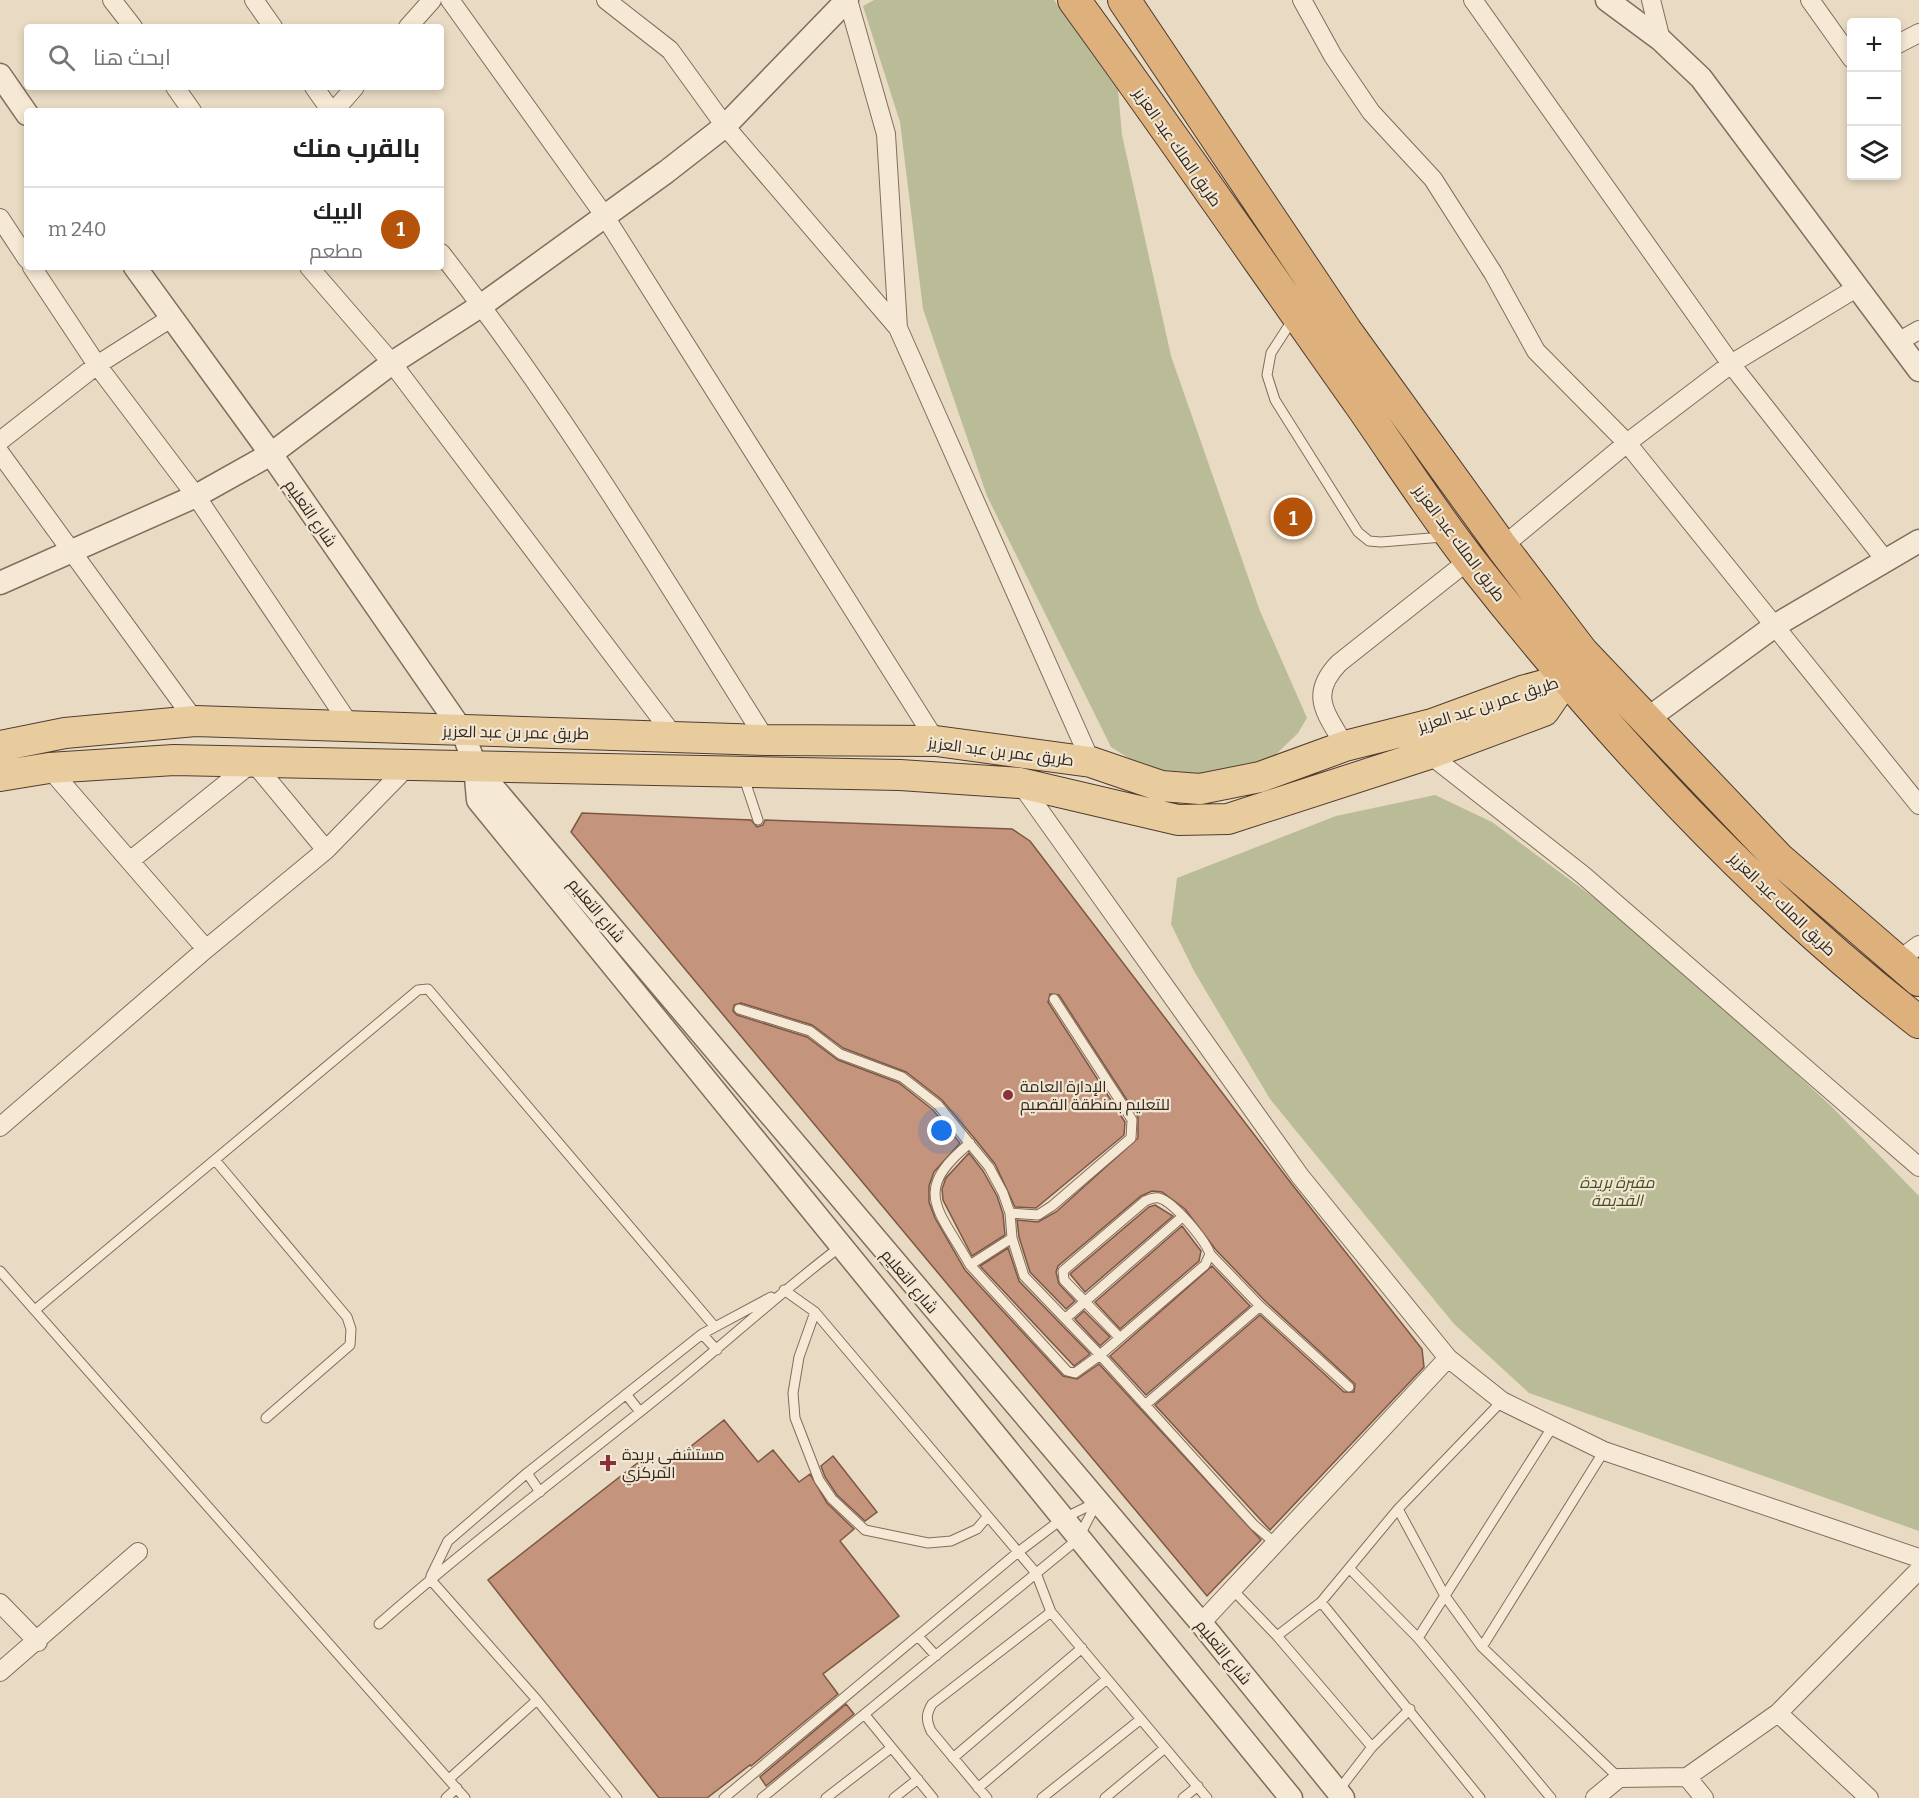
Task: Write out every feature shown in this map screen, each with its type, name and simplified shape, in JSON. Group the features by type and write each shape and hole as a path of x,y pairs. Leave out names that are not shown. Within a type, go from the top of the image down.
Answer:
{"highway":[{"name":"طريق الملك عبد العزيز","path":"1074,0 1461,548 1566,679 1696,820 1804,927 1861,977 1919,1022"},
{"name":"طريق الملك عبد العزيز","path":"1124,0 1346,331 1502,547 1582,652 1778,858 1911,962"}],"main road":[{"name":"طريق عمر بن عبد العزيز","path":"0,746 65,733 195,721 350,725 463,732 766,740 936,741 1091,762 1161,786 1200,789 1260,777 1345,746 1432,724 1522,691 1566,679"},
{"name":"طريق عمر بن عبد العزيز","path":"0,776 49,768 174,760 900,775 1020,783 1178,820 1228,819 1429,754 1544,711 1566,679"},
{"path":"0,736 65,733"}],"street":[{"path":"112,0 131,24"},
{"path":"254,0 271,24"},
{"path":"411,24 432,0"},
{"path":"450,0 604,215 936,741"},
{"path":"606,0 670,50 724,126 898,328 1091,762"},
{"path":"0,583 196,496 271,454 392,363 482,305 724,126 847,0 886,134 898,328"},
{"path":"1302,0 1334,56 1371,112 1433,179 1493,273 1536,351 1627,443 1919,805"},
{"path":"1473,0 1731,364 1886,561"},
{"path":"1607,0 1661,40 1701,78 1919,370"},
{"path":"1651,0 1661,40"},
{"path":"1810,0 1847,53"},
{"path":"1901,42 1919,33"},
{"path":"0,75 24,110"},
{"path":"177,90 190,108"},
{"path":"316,90 330,108"},
{"path":"335,108 352,90"},
{"path":"0,218 24,254"},
{"path":"444,257 482,305 630,525 766,740"},
{"path":"35,270 97,365 196,496 350,725"},
{"name":"شارع التعليم","path":"137,270 271,454 463,732 475,766 478,800 1291,1798"},
{"path":"312,270 392,363 674,736"},
{"path":"1502,547 1627,443 1731,364 1858,287"},
{"path":"0,441 97,365 171,318"},
{"path":"1898,342 1919,330"},
{"path":"0,453 195,721"},
{"path":"1646,720 1776,625 1919,541"},
{"path":"1345,746 1326,712 1321,689 1325,678 1461,548"},
{"path":"1429,754 1583,875 1919,1167"},
{"path":"131,860 253,762 326,850"},
{"path":"0,1127 206,949 326,850 410,764"},
{"name":"شارع التعليم","path":"475,766 1201,1623 1340,1795"},
{"path":"49,768 206,949"},
{"path":"1020,783 1300,1176 1448,1358 1502,1401 1604,1450 1919,1558"},
{"path":"1201,1623 1448,1358"},
{"path":"0,1672 38,1642 138,1552"},
{"path":"1595,1798 1619,1778 1687,1777 1778,1713 1919,1570"},
{"path":"0,1603 38,1642"},
{"path":"1778,1713 1869,1798"},
{"path":"1687,1777 1704,1798"}],"lane":[{"path":"1296,314 1271,353 1267,375 1275,400 1358,532 1369,541 1461,548"},
{"path":"742,773 758,820"},
{"path":"35,1310 418,990 428,989 715,1327"},
{"path":"1010,1213 1038,1215 1052,1206 1131,1138 1132,1120 1054,999"},
{"path":"739,1009 810,1031 840,1054 902,1077 938,1105 989,1167 1010,1213 1012,1238 1024,1276 1066,1318 1254,1525 1275,1543"},
{"path":"970,1143 941,1171 935,1185 934,1200 970,1265 1067,1371 1075,1373 1100,1355 1205,1265 1210,1254"},
{"path":"214,1160 347,1317 351,1329 350,1345 266,1418"},
{"path":"1120,1338 1064,1280 1063,1271 1145,1201 1153,1198 1162,1199 1207,1243 1210,1254 1260,1306 1349,1387"},
{"path":"1066,1318 1182,1217"},
{"path":"970,1265 1012,1238"},
{"path":"379,1624 430,1579 717,1350 784,1290 840,1247"},
{"path":"0,1271 465,1798"},
{"path":"430,1579 448,1540 527,1473 702,1334 784,1290"},
{"path":"784,1290 815,1312 1036,1573 1052,1612 1207,1798"},
{"path":"1145,1405 1260,1306"},
{"path":"815,1312 799,1357 793,1393 795,1418 819,1480 832,1499 865,1530 928,1543 951,1541 977,1529 987,1517"},
{"path":"702,1334 717,1350"},
{"path":"626,1394 640,1412"},
{"path":"1277,1636 1321,1602 1398,1509 1502,1401"},
{"path":"1418,1638 1554,1426"},
{"path":"1482,1647 1604,1450"},
{"path":"527,1473 540,1492"},
{"path":"724,1798 1017,1552 1062,1519 1097,1502"},
{"path":"762,1798 1078,1539 1097,1502"},
{"path":"1398,1509 1445,1596 1482,1647 1619,1778"},
{"path":"1349,1568 1418,1638 1551,1798"},
{"path":"430,1579 537,1700 617,1798"},
{"path":"1232,1589 1277,1636 1372,1747"},
{"path":"1321,1602 1480,1798"},
{"path":"987,1798 927,1723 927,1713 932,1704 1052,1612"},
{"path":"918,1636 936,1656"},
{"path":"953,1758 1082,1648"},
{"path":"978,1788 1107,1679"},
{"path":"449,1779 537,1700"},
{"path":"1340,1795 1372,1747 1410,1709"},
{"path":"865,1715 933,1798"},
{"path":"1042,1798 1142,1719"},
{"path":"826,1798 891,1748"},
{"path":"1105,1798 1165,1748"},
{"path":"894,1798 918,1779"},
{"path":"1183,1798 1198,1786"},
{"path":"446,1798 457,1788"}],"green space":[{"path":"874,0 1054,0 1118,90 1122,135 1171,356 1260,611 1307,718 1298,733 1264,766 1207,778 1146,769 1111,747 987,496 923,309 900,122 863,6"},
{"name":"مقبرة بريدة القديمة","path":"1435,795 1492,822 1651,940 1830,1105 1919,1196 1919,1531 1529,1393 1454,1324 1270,1099 1194,971 1171,924 1177,878 1336,816"}],"building":[{"name":"الإدارة العامة للتعليم بمنطقة القصيم","path":"582,813 751,820 757,827 763,825 765,820 1012,829 1030,841 1291,1183 1422,1349 1424,1367 1270,1530 1155,1405 1260,1315 1344,1392 1354,1392 1355,1384 1265,1301 1216,1250 1185,1209 1162,1192 1152,1191 1141,1196 1058,1266 1056,1272 1059,1284 1075,1301 1066,1309 1030,1272 1019,1237 1017,1220 1038,1222 1056,1212 1138,1138 1138,1117 1059,995 1050,994 1048,1002 1125,1122 1124,1135 1036,1208 1015,1207 995,1164 975,1139 942,1100 906,1072 843,1048 812,1025 741,1003 734,1005 733,1011 737,1015 807,1037 838,1060 899,1083 933,1110 960,1143 934,1172 929,1186 929,1202 935,1218 965,1270 1063,1376 1077,1379 1099,1364 1261,1540 1207,1596 571,832"},
{"path":"969,1153 983,1171 997,1196 1003,1214 1005,1235 972,1256 943,1200 942,1189 946,1178"},
{"path":"1155,1205 1173,1216 1085,1292 1070,1274 1149,1207"},
{"path":"1182,1226 1201,1251 1199,1261 1120,1329 1095,1302"},
{"path":"1008,1248 1019,1281 1090,1354 1074,1366 980,1266"},
{"path":"1212,1266 1250,1306 1146,1395 1110,1356"},
{"path":"1084,1311 1110,1337 1100,1346 1075,1319"},
{"path":"724,1420 758,1462 773,1450 799,1482 810,1474 827,1503 854,1529 840,1541 899,1616 823,1674 838,1694 751,1766 707,1798 659,1798 488,1580 640,1461 652,1477"},
{"path":"833,1456 877,1512 865,1521 837,1495 825,1477 821,1466"},
{"path":"846,1704 854,1714 766,1786 760,1777"}],"place":[{"name":"البيك","path":"1293,517"},
{"name":"الإدارة العامة للتعليم بمنطقة القصيم","path":"1008,1095"},
{"name":"مستشفى بريدة المركزي","path":"608,1463"}]}
